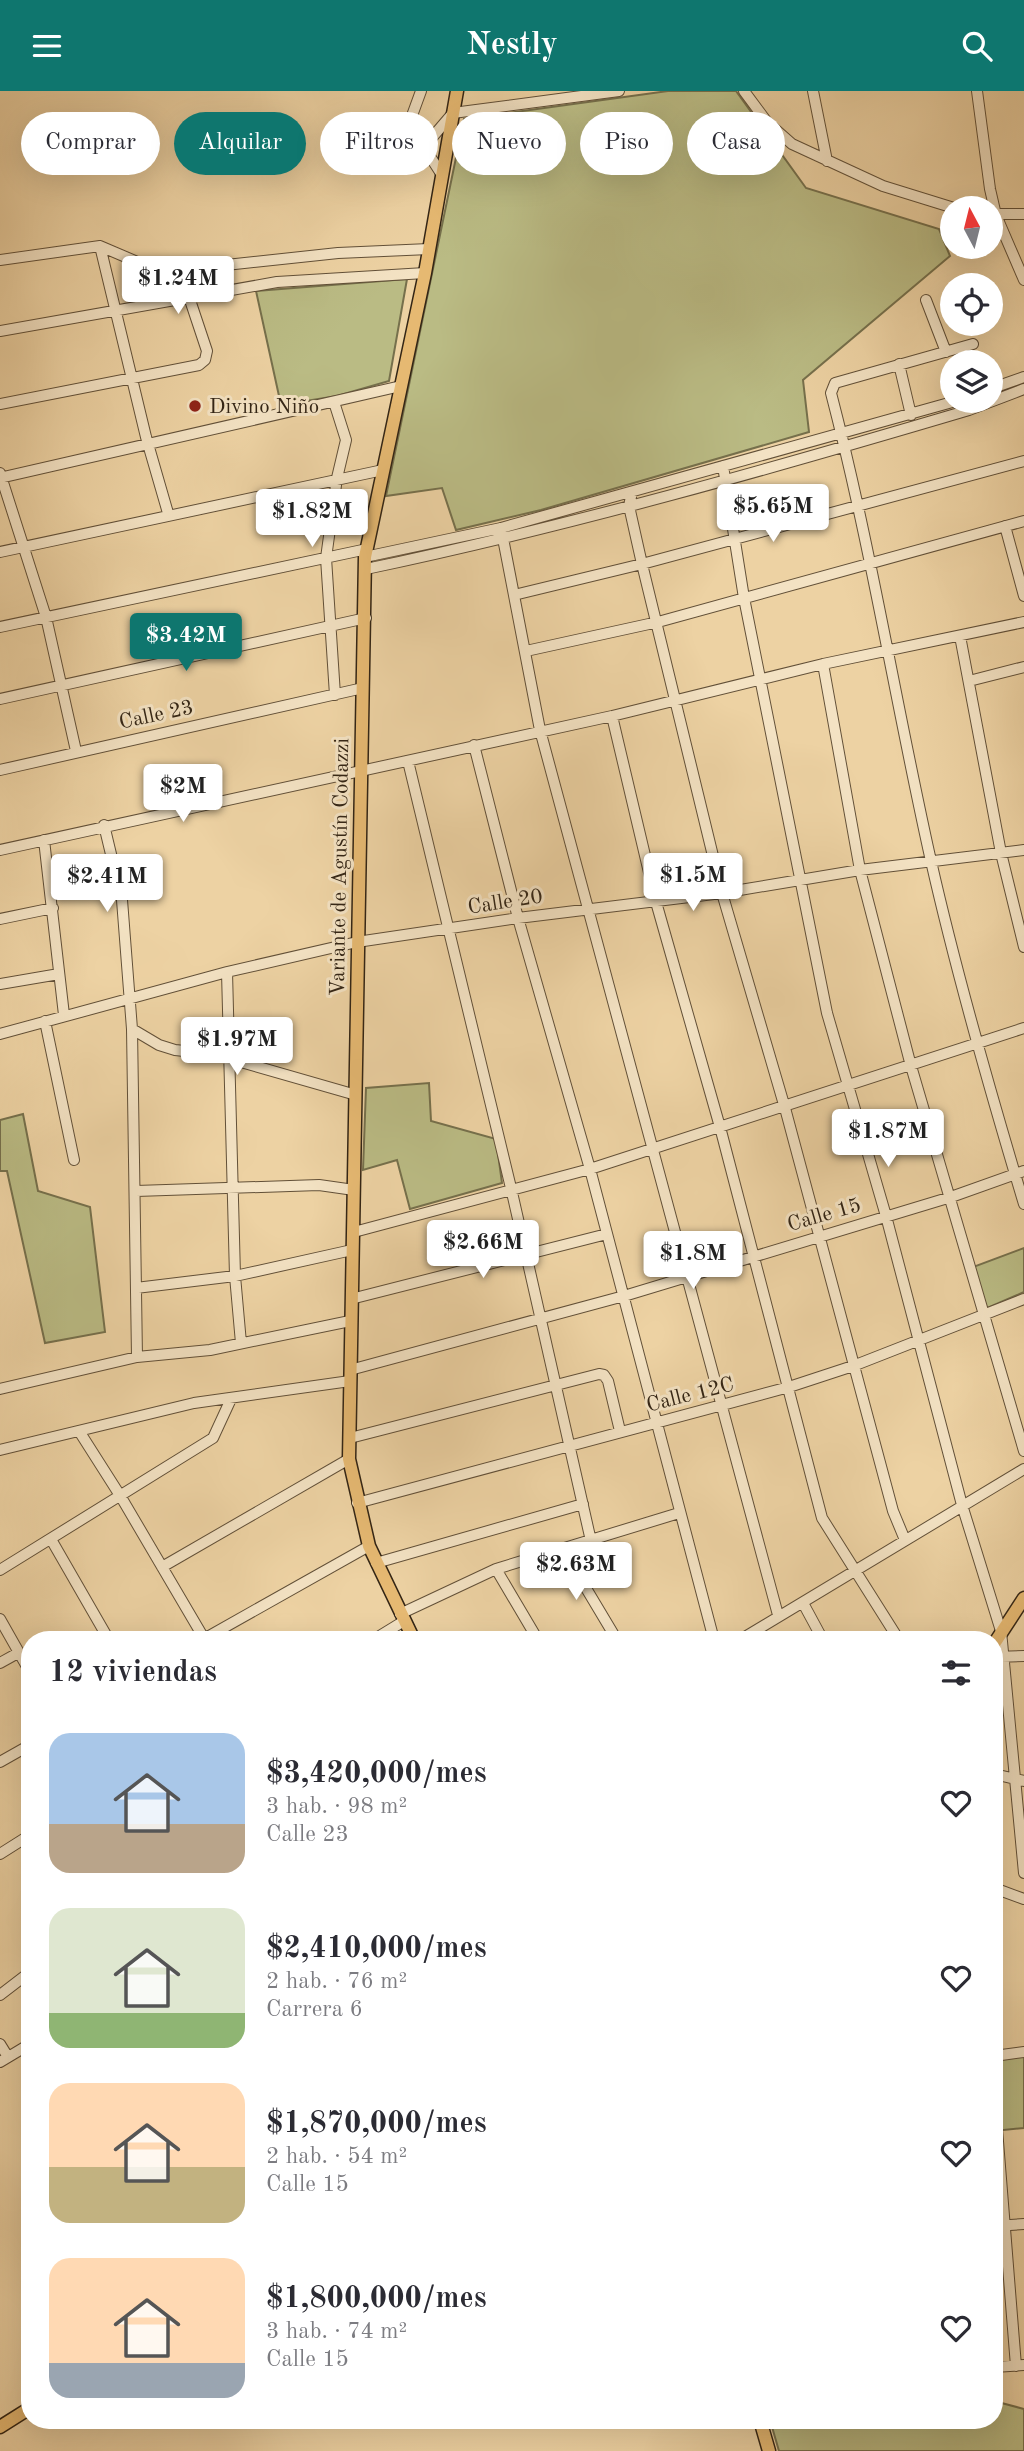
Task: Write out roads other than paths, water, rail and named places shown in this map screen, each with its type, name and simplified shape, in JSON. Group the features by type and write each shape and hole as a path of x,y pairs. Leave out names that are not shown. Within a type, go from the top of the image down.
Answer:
{"main road":[{"name":"Variante de Agustín Codazzi","path":"453,112 457,91"},
{"name":"Variante de Agustín Codazzi","path":"409,1631 369,1546 349,1459 359,771 366,558 425,273 452,119"},
{"path":"1001,1631 1024,1598"},
{"path":"0,2427 21,2414"},
{"path":"763,2429 769,2451"}],"street":[{"path":"414,112 421,91"},
{"path":"461,112 619,91"},
{"path":"744,91 767,122 792,144 883,186 940,204"},
{"path":"813,91 827,161"},
{"path":"977,91 991,196"},
{"path":"438,131 452,114"},
{"path":"438,169 442,175"},
{"path":"1003,214 1024,214"},
{"path":"1003,235 1024,280"},
{"path":"0,260 100,246 142,264 180,270 338,253 429,249"},
{"path":"100,246 148,443 169,513"},
{"path":"0,404 200,365 205,360 206,351 180,270"},
{"path":"0,331 277,282 425,273"},
{"path":"926,300 945,350"},
{"path":"953,350 973,344"},
{"path":"940,354 831,386 859,506 931,861 978,1044 1019,1172 1024,1204"},
{"path":"900,364 911,415"},
{"path":"1003,384 1024,377"},
{"path":"76,751 46,617 26,546 0,476 401,386"},
{"path":"0,627 326,558 366,558 503,540 846,447 969,411 1024,389"},
{"path":"334,402 346,440 337,478 326,558 335,695"},
{"path":"366,558 501,528 940,406"},
{"path":"514,595 642,564 1024,461"},
{"path":"723,466 744,598 827,1013 886,1216 962,1506 1001,1631"},
{"path":"0,552 169,513 383,470"},
{"path":"632,492 629,506 642,564 722,893 785,1108 893,1511 905,1540"},
{"path":"526,651 658,622 1024,521"},
{"path":"1005,526 1024,596"},
{"path":"501,528 540,730 778,1615"},
{"path":"0,699 366,618"},
{"path":"0,851 104,825 612,716 823,664 1024,622"},
{"path":"960,636 1001,853 1024,947"},
{"path":"823,664 860,870 911,1066 1024,1451"},
{"path":"969,681 1024,667"},
{"name":"Calle 23","path":"0,770 362,688"},
{"path":"612,716 656,902 720,1127 822,1518 893,1631"},
{"path":"474,745 517,918 590,1169 712,1631"},
{"path":"408,761 511,1188 591,1541"},
{"path":"104,825 121,900 132,1030 137,1357"},
{"path":"44,840 64,1016"},
{"name":"Calle 20","path":"0,1034 227,972 357,942 517,918 722,893 860,870 1024,850"},
{"path":"0,919 53,908"},
{"path":"227,972 235,1276 241,1343"},
{"path":"0,984 59,974"},
{"path":"45,1021 74,1160"},
{"path":"354,1232 590,1169 785,1108 1024,1028"},
{"path":"132,1030 159,1045 228,1058 356,1095"},
{"name":"Calle 15","path":"0,1450 194,1403 231,1399 350,1376 951,1197 1019,1172"},
{"path":"136,1191 319,1185 354,1190"},
{"path":"351,1299 607,1234"},
{"path":"136,1288 235,1276 352,1249"},
{"name":"Calle 12C","path":"357,1503 789,1387 853,1366 1024,1299"},
{"path":"0,1389 137,1357 210,1350 350,1321"},
{"path":"350,1438 556,1384 604,1375 608,1381 620,1431"},
{"path":"0,1570 52,1541 213,1438 231,1399"},
{"path":"79,1431 199,1631"},
{"path":"162,1567 349,1459"},
{"path":"754,1631 1024,1469"},
{"path":"376,1563 583,1504"},
{"path":"384,1631 402,1617 496,1569 679,1513"},
{"path":"52,1541 103,1631"},
{"path":"218,1631 369,1546"},
{"path":"562,1548 612,1631"},
{"path":"496,1569 533,1631"},
{"path":"803,1603 818,1631"},
{"path":"0,1619 21,1658"},
{"path":"0,1663 18,1653"},
{"path":"1003,1656 1024,1656"},
{"path":"1003,1681 1019,1780 1024,1873"},
{"path":"0,1762 21,1750"},
{"path":"0,1854 21,1841"},
{"path":"1003,1893 1024,1899"},
{"path":"0,1995 21,1980"},
{"path":"0,2043 4,2059 21,2049"},
{"path":"1003,2055 1024,2052"},
{"path":"1003,2226 1024,2224"},
{"path":"1003,2252 1020,2365"}],"place":[{"name":"Divino Niño","path":"195,406"}]}
